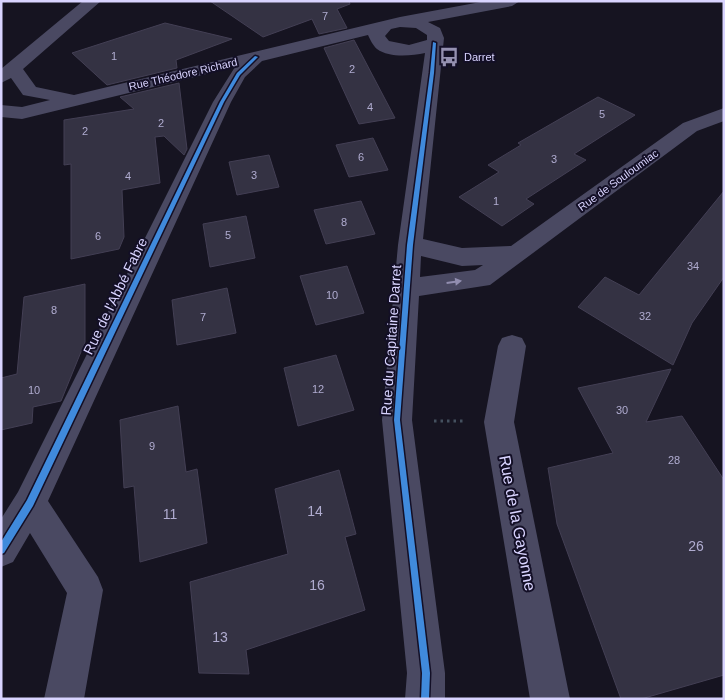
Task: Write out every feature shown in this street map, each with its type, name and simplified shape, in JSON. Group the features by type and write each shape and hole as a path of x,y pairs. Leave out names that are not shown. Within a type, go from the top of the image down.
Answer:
{"street":[{"path":"30,91 7,73 92,1"},
{"name":"Rue Théodore Richard","path":"1,122 22,113 182,73 319,42 356,31 512,1"},
{"name":"Rue Théodore Richard","path":"319,42 349,41 383,45 404,51 422,49 434,37 478,7"},
{"path":"383,45 376,35 392,24 420,24 434,37"},
{"name":"Rue du Capitaine Darret","path":"425,699 426,673 397,420 410,245 432,73 434,37"},
{"path":"404,51 432,73"},
{"name":"Rue de l'Abbé Fabre","path":"1,550 30,503 222,102 238,74 256,57"},
{"path":"182,73 210,84 222,102"},
{"name":"Rue Théodore Richard","path":"1,92 30,91 76,100"},
{"name":"Rue Théodore Richard","path":"1,111 22,113"},
{"name":"Rue de Souloumiac","path":"406,288 482,278 690,127 724,114"},
{"path":"410,245 462,257 516,254"},
{"name":"Rue de la Gayonne","path":"512,346 499,422 550,699"},
{"path":"30,503 85,590 64,699"}],"path":[{"path":"439,420 472,421"}],"building":[{"path":"210,1 349,1 350,4 337,9 347,28 319,34 312,19 263,37"},
{"path":"165,23 232,39 176,60 177,68 107,85 72,53"},
{"path":"354,40 395,118 359,124 324,48"},
{"path":"179,83 187,149 184,155 164,136 155,137 160,183 122,190 124,237 119,249 71,259 71,164 64,165 64,120 134,109 120,97"},
{"path":"598,97 635,115 574,154 586,160 526,199 534,204 502,226 459,197 499,172 488,165 521,145 518,143"},
{"path":"373,138 388,170 349,177 336,145"},
{"path":"269,155 279,187 237,195 229,162"},
{"path":"724,191 724,277 692,323 673,365 578,307 605,277 639,295"},
{"path":"361,201 375,234 326,244 314,210"},
{"path":"246,216 255,258 210,267 203,224"},
{"path":"347,266 364,313 316,325 300,276"},
{"path":"85,284 85,342 61,401 33,407 32,423 1,430 1,378 17,374 24,297"},
{"path":"227,288 236,333 177,345 172,300"},
{"path":"336,355 354,410 298,426 284,368"},
{"path":"671,369 646,422 682,416 724,480 724,675 641,699 621,699 557,524 548,468 613,453 578,388"},
{"path":"178,406 186,472 197,469 207,543 140,562 134,486 124,488 120,420"},
{"path":"339,470 356,534 345,537 365,610 246,650 249,674 199,673 190,582 288,554 275,489"}],"cycle path":[{"path":"425,699 426,673 397,420 410,245 432,73 434,43"},
{"path":"1,550 30,503 222,102 238,74 256,57"}],"place":[{"name":"Darret","path":"449,57"}]}
